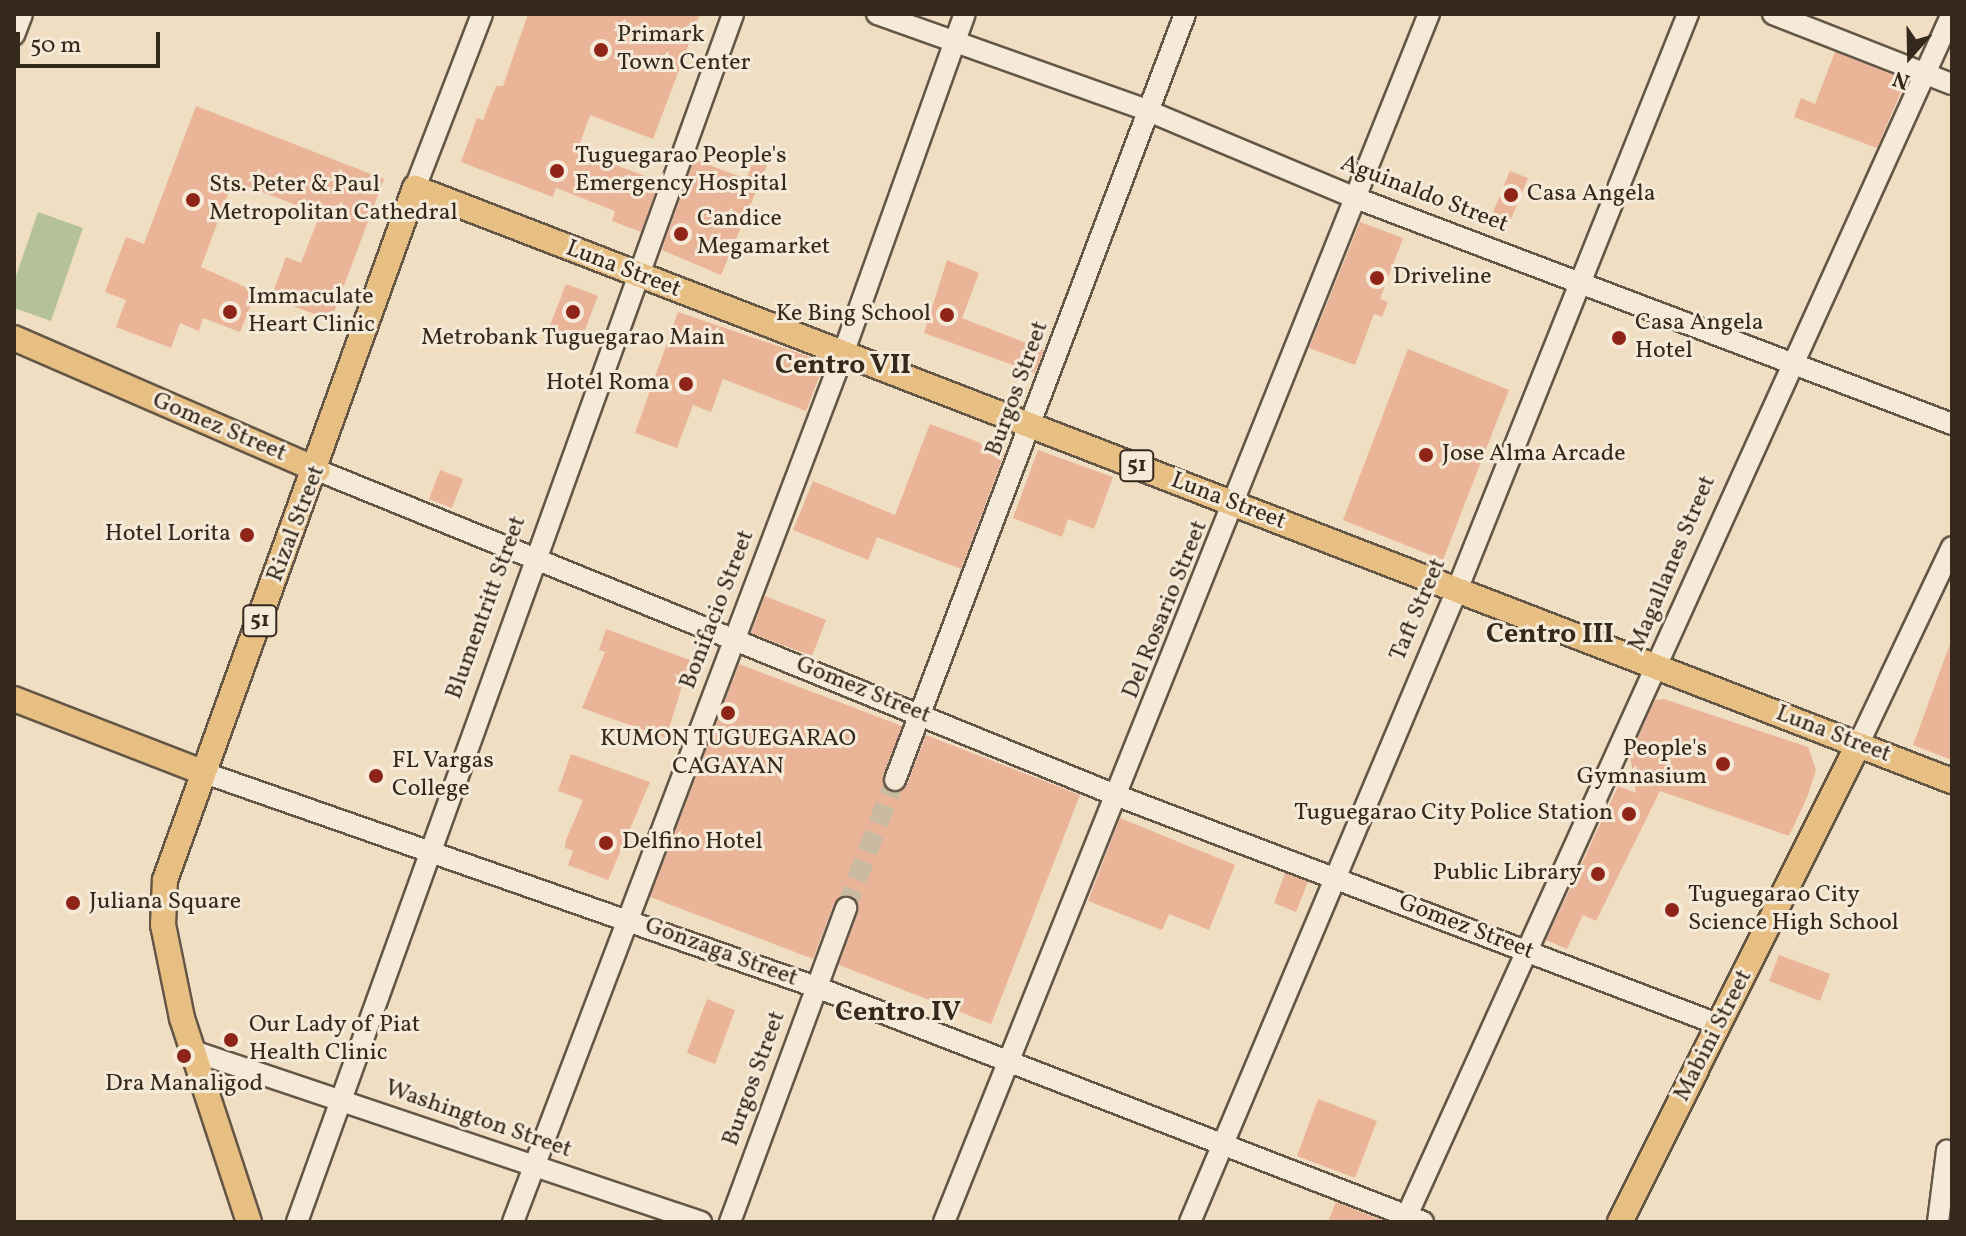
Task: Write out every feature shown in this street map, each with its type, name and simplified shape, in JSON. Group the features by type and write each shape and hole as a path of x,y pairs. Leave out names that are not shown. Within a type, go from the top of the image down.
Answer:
{"main road":[{"name":"Luna Street","path":"415,188 638,277 1952,781"},
{"name":"Rizal Street","path":"249,1222 193,1051 166,947 162,905 171,852 317,470 415,188"},
{"name":"Gomez Street","path":"14,338 317,470"},
{"name":"Gonzaga Street","path":"14,699 202,772"},
{"name":"Mabini Street","path":"1620,1222 1858,745"}],"street":[{"path":"14,35 22,14"},
{"name":"Rizal Street","path":"415,188 482,14"},
{"name":"Blumentritt Street","path":"297,1222 336,1100 733,14"},
{"name":"Aguinaldo Street","path":"877,14 1146,110 1353,197 1952,424"},
{"name":"Bonifacio Street","path":"513,1222 843,354 965,14"},
{"name":"Burgos Street","path":"895,780 1033,427 1146,110 1185,14"},
{"name":"Del Rosario Street","path":"944,1222 1236,505 1353,197 1429,14"},
{"name":"Taft Street","path":"1190,1222 1331,875 1457,590 1577,281 1688,14"},
{"path":"1773,14 1952,84"},
{"name":"Magallanes Street","path":"1412,1220 1525,951 1657,667 1789,363 1952,14"},
{"name":"Gomez Street","path":"317,470 1118,796 1720,1025"},
{"name":"Mabini Street","path":"1858,745 1952,547"},
{"name":"Gonzaga Street","path":"202,772 816,987 1412,1220"},
{"name":"Burgos Street","path":"730,1222 846,908"},
{"name":"Washington Street","path":"193,1051 701,1222"},
{"path":"1938,1222 1947,1151"}],"green space":[{"path":"38,212 83,228 51,321 14,308 14,282"}],"building":[{"name":"Primark Town Center","path":"528,14 700,14 653,139 590,115 577,151 659,181 641,232 612,221 615,211 556,188 553,197 461,162 477,118 483,120 496,86 503,86"},
{"path":"1835,52 1906,80 1877,148 1794,117 1801,98 1815,104"},
{"path":"196,106 384,179 331,320 271,298 286,257 301,263 320,214 233,181 201,267 256,292 240,332 203,318 199,331 180,323 171,348 116,327 126,300 105,292 126,237 144,244"},
{"path":"754,158 768,163 721,275 662,250 694,159 746,179"},
{"name":"Casa Angela","path":"1510,171 1528,178 1511,219 1493,212"},
{"name":"Driveline","path":"1360,222 1403,238 1380,299 1388,302 1382,317 1374,314 1355,365 1309,348"},
{"name":"Ke Bing School","path":"947,260 979,273 962,318 1044,350 1035,373 924,333"},
{"name":"Metrobank Tuguegarao Main","path":"566,284 598,296 581,340 549,328"},
{"name":"Hotel Roma","path":"678,312 825,362 806,411 723,379 711,412 693,405 677,448 635,433"},
{"name":"Jose Alma Arcade","path":"1408,349 1509,390 1443,560 1343,520"},
{"path":"930,424 1005,452 961,569 877,537 868,560 793,530 813,481 895,515"},
{"path":"1038,450 1113,477 1094,529 1068,519 1062,537 1013,518"},
{"path":"440,470 463,479 452,508 429,499"},
{"path":"765,596 826,620 812,656 751,633"},
{"path":"606,629 690,660 666,738 582,708 605,652 599,650"},
{"path":"1952,645 1952,760 1913,745"},
{"path":"739,664 902,726 883,776 890,792 907,785 926,735 1080,795 991,1024 839,965 858,912 851,896 834,903 813,959 650,897"},
{"name":"People's Gymnasium","path":"1664,699 1808,747 1816,770 1789,836 1660,791 1596,921 1583,915 1567,949 1546,940 1618,786 1636,793 1630,755 1655,700"},
{"path":"571,754 650,782 608,880 568,865 573,851 565,848 566,840 583,800 558,791"},
{"path":"1120,818 1235,865 1209,930 1169,914 1162,930 1088,901"},
{"path":"1285,873 1308,882 1296,912 1274,903"},
{"path":"1779,955 1830,974 1820,1001 1769,981"},
{"path":"707,999 735,1010 715,1064 687,1053"},
{"path":"1318,1099 1377,1121 1355,1178 1297,1156"},
{"path":"1336,1202 1386,1222 1328,1222"}],"tunnel":[{"path":"846,908 895,780"}],"place":[{"name":"Primark Town Center","path":"601,50"},
{"name":"Tuguegarao People's Emergency Hospital","path":"557,171"},
{"name":"Casa Angela","path":"1511,195"},
{"name":"Sts. Peter & Paul Metropolitan Cathedral","path":"193,200"},
{"name":"Candice Megamarket","path":"681,234"},
{"name":"Driveline","path":"1377,278"},
{"name":"Immaculate Heart Clinic","path":"230,312"},
{"name":"Metrobank Tuguegarao Main","path":"573,312"},
{"name":"Ke Bing School","path":"947,315"},
{"name":"Casa Angela Hotel","path":"1619,338"},
{"name":"Hotel Roma","path":"686,384"},
{"name":"Jose Alma Arcade","path":"1426,455"},
{"name":"Hotel Lorita","path":"247,535"},
{"name":"KUMON TUGUEGARAO CAGAYAN","path":"728,713"},
{"name":"People's Gymnasium","path":"1723,764"},
{"name":"FL Vargas College","path":"376,776"},
{"name":"Tuguegarao City Police Station","path":"1629,814"},
{"name":"Delfino Hotel","path":"606,843"},
{"name":"Public Library","path":"1598,874"},
{"name":"Juliana Square","path":"73,903"},
{"name":"Tuguegarao City Science High School","path":"1672,910"},
{"name":"Our Lady of Piat Health Clinic","path":"231,1040"},
{"name":"Dra Manaligod","path":"184,1056"}],"district":[{"name":"Centro VII","path":"843,366"},
{"name":"Centro III","path":"1550,635"},
{"name":"Centro IV","path":"898,1013"}]}
